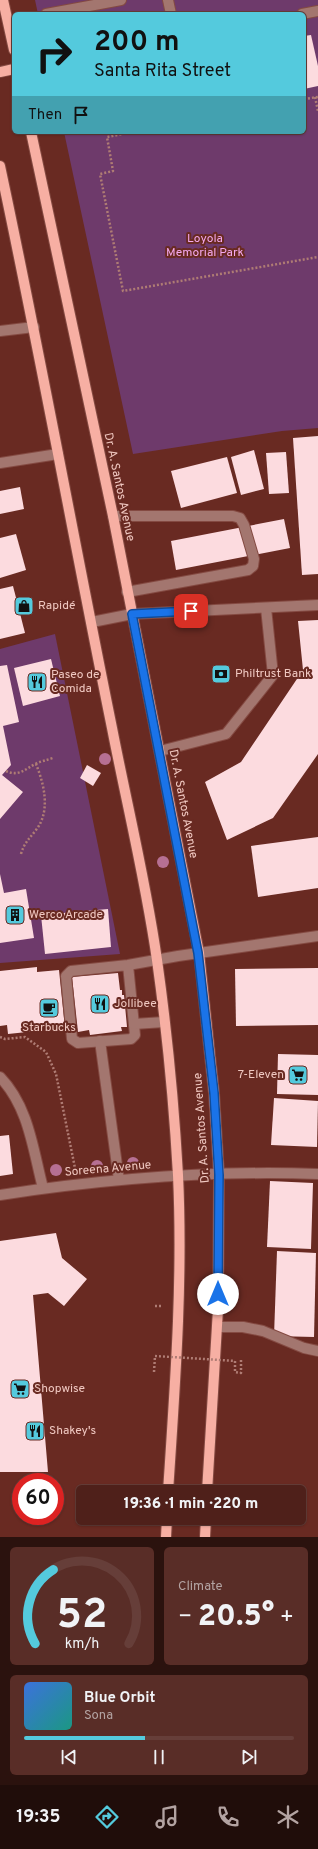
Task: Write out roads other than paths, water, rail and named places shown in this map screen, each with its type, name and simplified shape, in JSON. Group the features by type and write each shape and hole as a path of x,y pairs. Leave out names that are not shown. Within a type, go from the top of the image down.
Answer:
{"main road":[{"path":"3,0 12,41"},
{"path":"0,72 12,69"},
{"name":"Dr. A. Santos Avenue","path":"31,134 113,516 160,751 198,953 214,1093 219,1175 217,1326 208,1485"},
{"path":"0,166 34,327 157,959 173,1112 178,1177 180,1307 168,1485"},
{"path":"166,1537 167,1525"},
{"path":"205,1537 206,1525"}],"street":[{"path":"57,12 121,0"},
{"path":"168,0 171,12"},
{"path":"306,13 318,11"},
{"path":"0,331 34,327"},
{"path":"0,463 58,454"},
{"path":"113,516 233,516 240,518 244,525 254,559 253,566 248,570 127,592"},
{"path":"92,622 132,614 318,605"},
{"path":"160,751 226,734 273,675 266,608"},
{"path":"128,965 135,1034 131,1039 78,1044 72,1039 66,976 71,971 128,965 157,959 318,936"},
{"path":"134,1024 164,1022"},
{"path":"100,1042 119,1180"},
{"path":"0,1078 9,1086 22,1112 33,1143 43,1188"},
{"name":"Soreena Avenue","path":"0,1195 43,1188 119,1180 270,1172 318,1174"},
{"path":"217,1326 243,1327 263,1331 298,1346 318,1351"}],"place":[{"name":"Rapidé","path":"24,606"},
{"name":"Philtrust Bank","path":"221,674"},
{"name":"Paseo de Comida","path":"37,682"},
{"name":"Werco Arcade","path":"15,915"},
{"name":"Jollibee","path":"100,1004"},
{"name":"Starbucks","path":"49,1008"},
{"name":"7-Eleven","path":"298,1075"},
{"name":"Shopwise","path":"20,1389"},
{"name":"Shakey's","path":"35,1431"}],"park label":[{"name":"Loyola Memorial Park","path":"205,246"}]}
